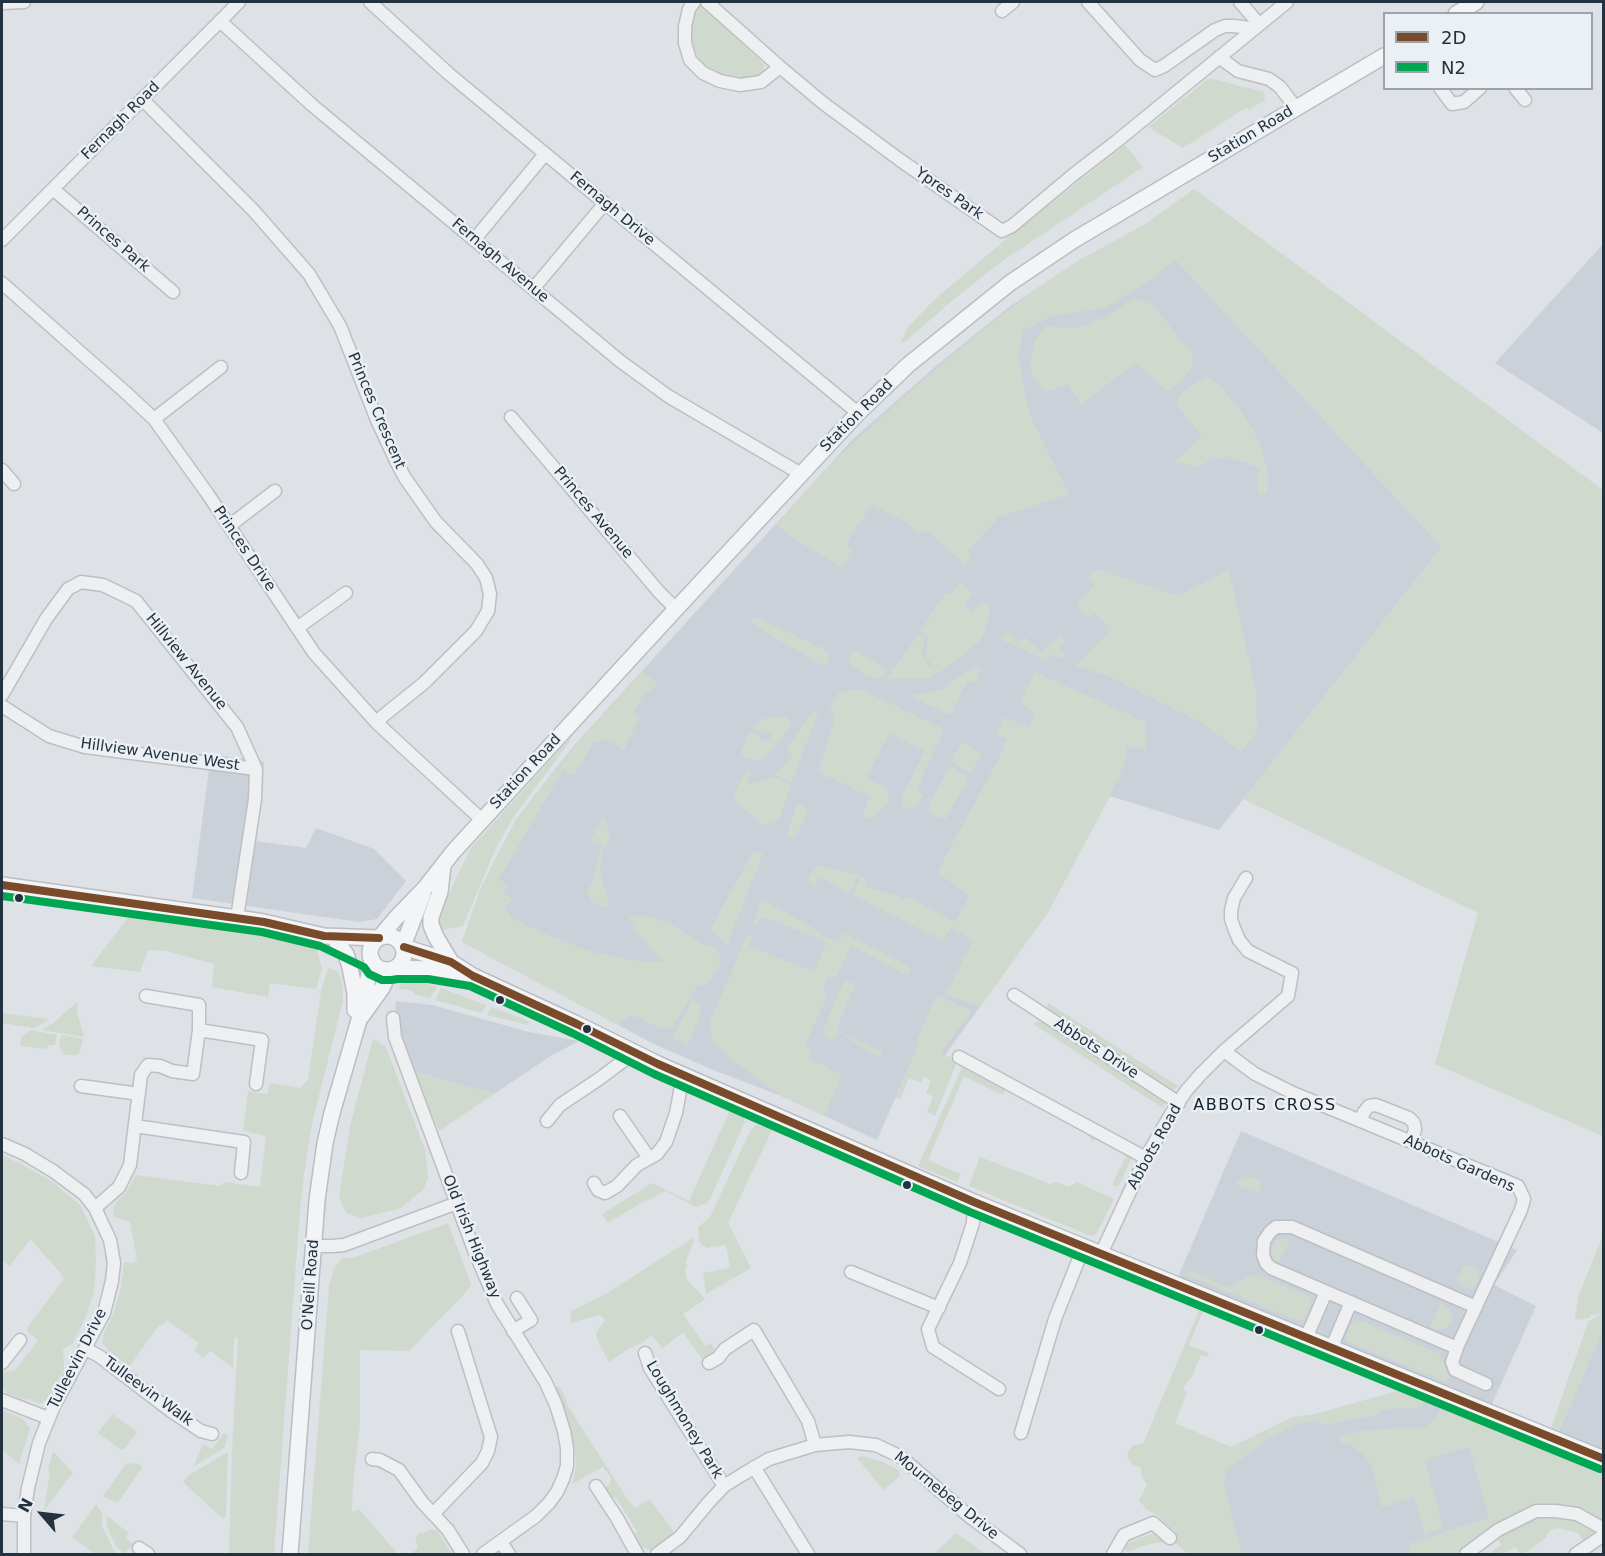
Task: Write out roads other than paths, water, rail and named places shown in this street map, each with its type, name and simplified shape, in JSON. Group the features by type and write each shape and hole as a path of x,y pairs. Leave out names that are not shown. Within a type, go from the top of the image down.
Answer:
{"main road":[{"path":"1459,12 1476,2"},
{"name":"Station Road","path":"380,938 482,820 676,609 858,413 908,365 1010,283 1074,240 1383,57"},
{"path":"444,863 440,892 431,917 431,925 451,962"},
{"path":"2,885 264,922 331,940 371,960 379,968 429,969 473,976"},
{"name":"Station Road","path":"404,947 425,888"},
{"path":"331,940 391,936 400,941 405,953 401,964 393,969"},
{"path":"371,960 372,945 380,938"},
{"path":"331,940 346,954 355,993 357,1027"},
{"path":"404,947 451,962 473,976 628,1050 974,1202 1604,1459"},
{"name":"O'Neill Road","path":"290,1554 317,1200 325,1143 357,1027 371,960"},
{"name":"O'Neill Road","path":"357,1027 393,969"}],"street":[{"path":"2,3 24,2"},
{"name":"Fernagh Road","path":"2,240 239,2"},
{"name":"Fernagh Drive","path":"370,2 449,74 858,413"},
{"path":"694,2 689,9 685,26 685,44 690,60 702,73 720,81 740,85 760,82 780,67"},
{"name":"Ypres Park","path":"707,2 823,103 1002,231 1012,226 1219,57"},
{"path":"1002,11 1013,2"},
{"path":"1089,2 1140,60 1155,70 1224,26 1256,27"},
{"path":"1240,2 1256,27"},
{"path":"1287,2 1219,57 1238,71 1269,79 1280,87 1296,108"},
{"name":"Fernagh Avenue","path":"220,21 312,105 620,361 668,396 801,474"},
{"path":"1442,90 1452,104 1464,102 1478,90"},
{"path":"1517,90 1525,100"},
{"name":"Princes Crescent","path":"142,99 253,210 309,274 340,326 377,420 405,478 436,522 477,564 486,578 490,594 488,611 476,631 424,683 377,723"},
{"path":"474,240 545,154"},
{"name":"Princes Park","path":"53,189 173,292"},
{"path":"533,289 605,203"},
{"name":"Princes Drive","path":"2,283 154,419 314,652 377,723 482,820"},
{"path":"154,419 221,367"},
{"name":"Princes Avenue","path":"511,417 651,583 676,609"},
{"path":"2,470 14,484"},
{"path":"229,526 275,491"},
{"name":"Hillview Avenue","path":"2,695 46,619 68,589 81,582 103,585 136,601 237,726 256,769 255,799 237,918"},
{"path":"297,628 346,593"},
{"name":"Hillview Avenue West","path":"2,706 49,736 85,747 256,769"},
{"name":"Abbots Road","path":"1101,1254 1146,1158 1179,1103 1201,1074 1224,1051 1288,996 1293,973 1248,951 1239,940 1231,919 1234,898 1246,878"},
{"name":"Abbots Drive","path":"1014,995 1179,1103"},
{"path":"95,1208 119,1187 127,1171 131,1158 141,1075 148,1065 193,1074 199,1030 199,1005 146,996"},
{"name":"Old Irish Highway","path":"393,1018 395,1037 474,1250 497,1304 545,1381 556,1405 567,1448 567,1466 563,1479 549,1503 483,1554"},
{"path":"199,1030 262,1040 256,1084"},
{"path":"547,1120 560,1105 619,1064 628,1050"},
{"name":"Abbots Gardens","path":"1224,1051 1255,1074 1293,1093 1518,1186 1524,1200 1521,1210 1457,1348"},
{"path":"959,1058 1146,1158"},
{"path":"594,1183 598,1190 605,1193 617,1186 638,1165 657,1154 666,1142 676,1113 683,1075"},
{"path":"81,1086 138,1094"},
{"path":"1360,1121 1369,1106 1376,1106 1409,1118 1414,1123 1415,1130 1411,1142"},
{"path":"620,1116 649,1158"},
{"path":"135,1126 244,1142 241,1173"},
{"name":"Tulleevin Drive","path":"2,1144 53,1170 84,1194 95,1208 110,1240 114,1263 104,1313 48,1418 35,1458 24,1516 24,1554"},
{"path":"974,1202 973,1223 963,1253 928,1329 933,1347 999,1389"},
{"path":"313,1246 344,1245 457,1203"},
{"path":"1476,1307 1292,1227 1276,1227 1264,1241 1263,1255 1271,1268 1457,1348 1452,1362 1455,1370 1486,1384"},
{"path":"1021,1433 1055,1318 1084,1246"},
{"path":"851,1272 939,1308"},
{"path":"1306,1338 1326,1292"},
{"path":"513,1331 531,1320 517,1298"},
{"path":"1331,1349 1351,1302"},
{"path":"709,1364 718,1358 725,1348 754,1330 808,1421 815,1445"},
{"path":"434,1513 482,1463 491,1437 458,1331"},
{"path":"2,1363 20,1340"},
{"name":"Tulleevin Walk","path":"86,1348 171,1411 201,1431 212,1434"},
{"name":"Loughmoney Park","path":"645,1353 650,1368 724,1486"},
{"path":"2,1400 48,1418"},
{"name":"Mournebeg Drive","path":"657,1554 680,1537 724,1486 754,1467 769,1459 815,1445 849,1442 876,1446 901,1457 969,1517 1020,1554"},
{"path":"372,1459 380,1460 399,1470 422,1502 448,1530 463,1554"},
{"path":"754,1467 808,1554"},
{"path":"596,1486 618,1518 637,1554"},
{"path":"1466,1554 1498,1530 1536,1511 1577,1514 1604,1528"},
{"path":"2,1514 24,1516"},
{"path":"1113,1554 1124,1535 1153,1523 1170,1538"},
{"path":"1575,1554 1604,1535"},
{"path":"501,1542 509,1554"}],"district":[{"name":"ABBOTS CROSS","path":"1265,1106"}]}
